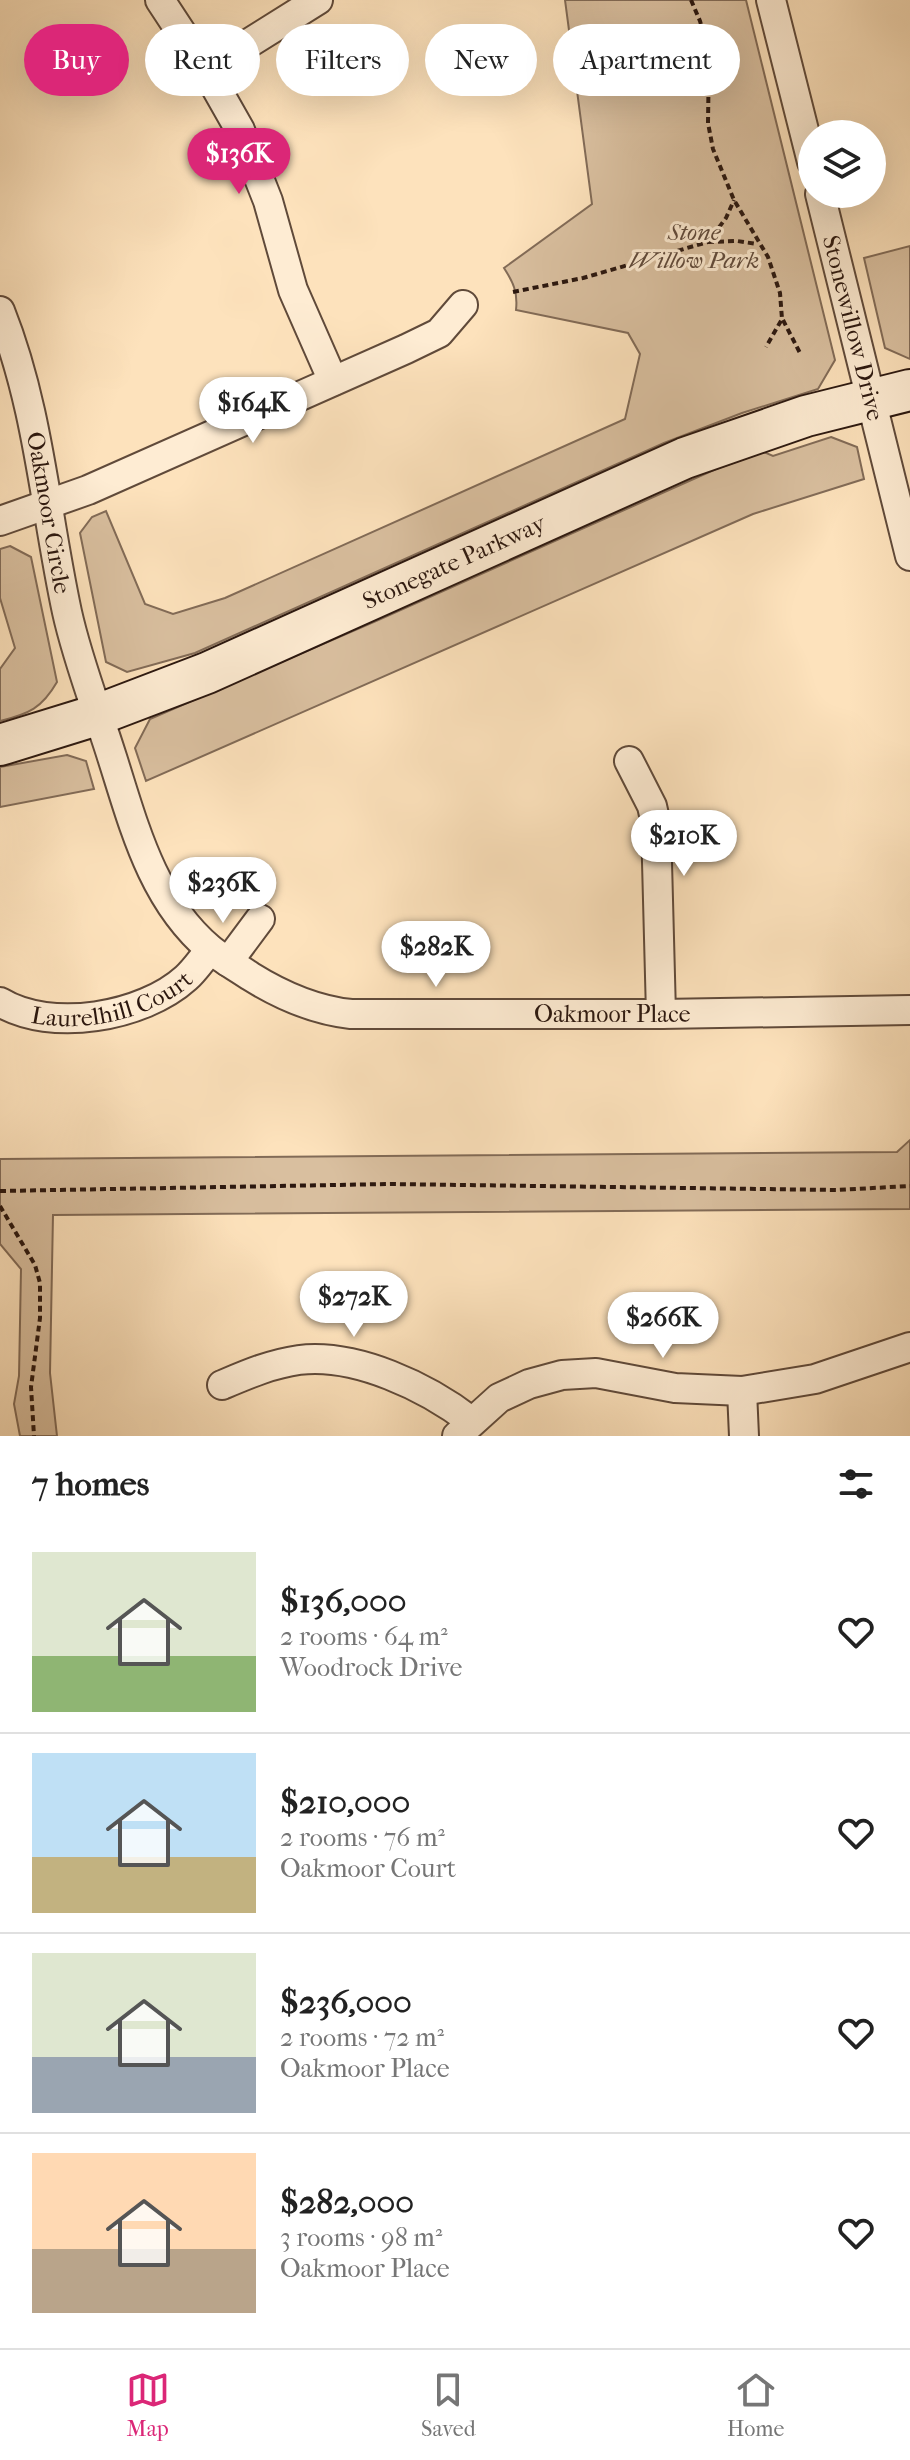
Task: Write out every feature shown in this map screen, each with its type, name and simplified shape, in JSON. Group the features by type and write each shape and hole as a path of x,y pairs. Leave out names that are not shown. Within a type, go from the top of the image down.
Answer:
{"street":[{"path":"160,0 176,24"},
{"path":"260,36 318,0"},
{"path":"771,0 801,120"},
{"path":"222,96 260,177 293,290 333,381"},
{"name":"Stonewillow Drive","path":"823,208 910,556"},
{"path":"0,521 88,490 439,333 463,305"},
{"name":"Oakmoor Circle","path":"0,311 26,386 66,609 97,715"},
{"name":"Stonegate Parkway","path":"0,745 97,715 254,653 685,458 806,416 910,390"},
{"name":"Oakmoor Place","path":"97,715 152,873 179,916 219,956 300,1003 339,1013 374,1016 910,1010"},
{"path":"629,761 652,806 656,824 661,1014"},
{"name":"Laurelhill Court","path":"0,1002 55,1017 86,1018 115,1013 166,992 219,956 260,919"},
{"path":"222,1385 265,1367 320,1360 376,1371 404,1382 451,1405 464,1428 508,1394 543,1379 562,1375 596,1373 675,1388 742,1391 815,1379 910,1347"},
{"path":"742,1391 744,1436"}],"path":[{"path":"691,0 709,54 710,134 734,200 768,257 782,303 782,319 800,353"},
{"path":"708,242 726,218 734,200"},
{"path":"513,292 563,283 708,242 758,244"},
{"path":"766,347 782,319"},
{"path":"0,1191 390,1184 836,1190 910,1186"},
{"path":"0,1206 35,1265 40,1283 40,1318 31,1387 34,1436"}],"green space":[{"name":"Stone Willow Park","path":"565,0 746,0 835,360 818,389 742,413 664,443 195,653 127,672 106,662 80,533 92,517 106,511 145,604 173,614 225,598 625,419 640,354 628,333 516,310 514,288 504,268 592,204 578,96 740,96 740,24 568,24"},
{"path":"910,246 910,359 885,348 864,258"},
{"path":"831,437 857,447 864,479 753,514 146,781 135,748 150,719 716,469 764,452 773,456"},
{"path":"10,546 31,557 57,682 34,709 0,721 0,669 15,648 0,598 0,549"},
{"path":"67,755 86,761 94,789 0,807 0,767"},
{"path":"910,1140 910,1209 53,1215 50,1373 57,1436 20,1436 14,1404 19,1376 21,1269 0,1244 0,1159 897,1152"}]}
